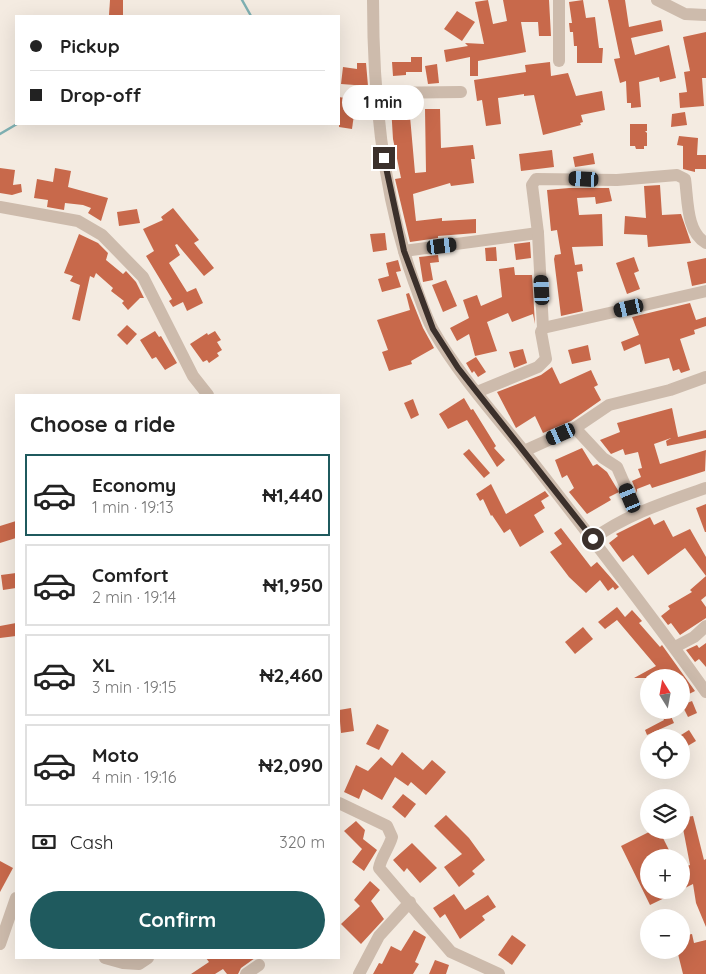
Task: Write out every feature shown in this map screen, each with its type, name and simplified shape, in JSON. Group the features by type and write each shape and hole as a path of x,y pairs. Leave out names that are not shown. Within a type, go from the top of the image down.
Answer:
{"street":[{"path":"372,0 377,93 386,175 404,251 433,329 477,392 593,539 675,647 706,692"},
{"path":"558,0 559,60"},
{"path":"657,0 685,14 706,15"},
{"path":"377,93 461,92"},
{"path":"477,392 544,363 546,359 541,332 544,328 538,233 532,185 536,179 617,180 677,174 685,179 694,230 698,239 706,243"},
{"path":"0,207 78,221 102,234 143,278 193,376 207,394"},
{"path":"404,251 538,233"},
{"path":"544,328 706,291"},
{"path":"524,451 575,428 609,405 670,390 706,377"},
{"path":"575,428 603,458 617,467 637,513"},
{"path":"593,539 611,526 637,513 706,488"},
{"path":"675,647 694,636 706,626"},
{"path":"340,803 387,826 392,837 389,847 380,861 379,868 451,952 499,974"},
{"path":"0,944 3,920 15,900"},
{"path":"360,974 379,936 410,902"},
{"path":"109,959 123,963 139,964 146,959"},
{"path":"246,974 259,965"}],"building":[{"path":"110,0 123,0 123,15 109,15"},
{"path":"488,0 493,24 507,21 503,0 549,0 551,36 539,36 538,22 521,22 526,52 478,61 478,76 470,76 470,57 446,62 444,50 468,46 465,43 484,44 475,2"},
{"path":"583,0 586,18 595,17 599,48 603,48 602,63 577,63 577,46 574,46 573,32 570,32 569,23 572,23 569,2"},
{"path":"608,0 625,0 629,27 661,20 663,31 631,38 635,55 669,45 676,78 660,82 659,77 639,82 641,107 631,108 631,103 627,103 626,81 620,83 614,59 620,58"},
{"path":"457,11 475,22 462,41 444,29"},
{"path":"706,32 706,78 702,78 704,106 680,108 679,93 687,92 684,72 690,71 683,37"},
{"path":"411,57 422,57 422,72 406,72 406,75 393,76 392,62 411,62"},
{"path":"550,62 551,76 568,73 576,96 602,91 605,110 581,115 583,122 580,123 581,125 543,135 534,95 524,96 524,94 498,98 501,124 486,126 482,100 477,101 474,80 526,72 525,65"},
{"path":"357,63 366,63 368,86 341,84 343,67 357,69"},
{"path":"437,64 439,83 428,84 425,66"},
{"path":"340,97 356,100 352,129 339,127"},
{"path":"409,105 415,173 426,172 425,109 440,109 441,148 473,145 475,159 471,159 474,183 451,186 450,183 413,194 416,221 442,218 442,221 476,219 476,233 438,236 438,238 410,242 395,179 401,178 393,139 391,106"},
{"path":"685,112 687,125 671,127 672,114"},
{"path":"630,124 647,124 647,131 645,131 647,133 647,146 644,146 644,149 636,149 635,146 630,146"},
{"path":"679,136 698,138 697,155 706,155 706,169 695,169 695,172 683,169 683,146 677,145"},
{"path":"552,150 554,167 521,171 519,154"},
{"path":"593,153 595,164 575,167 573,157"},
{"path":"0,168 15,170 13,185 21,184 22,192 12,195 0,193"},
{"path":"55,168 71,171 68,187 108,198 101,221 88,213 91,208 83,205 65,203 64,210 47,207 48,200 34,198 37,179 53,182"},
{"path":"660,185 662,215 681,214 691,243 648,247 647,235 624,234 625,216 646,218 644,186"},
{"path":"609,188 612,201 596,204 595,197 577,198 579,215 602,214 603,246 572,247 575,265 582,264 583,271 577,272 583,311 561,316 554,259 555,255 561,254 557,230 551,231 547,190"},
{"path":"173,208 199,240 194,243 214,268 204,276 177,244 175,245 180,255 169,263 187,292 196,288 203,303 187,311 183,302 173,307 169,301 172,299 146,256 154,251 143,229 163,220 161,217"},
{"path":"137,209 140,223 119,226 117,212"},
{"path":"385,233 387,250 373,252 370,234"},
{"path":"79,234 98,243 108,253 106,260 123,274 126,271 136,282 144,298 140,298 128,310 122,303 124,301 111,291 113,288 96,273 94,278 90,276 80,321 72,319 80,285 70,281 73,276 64,273"},
{"path":"530,242 531,258 516,260 514,244"},
{"path":"496,247 497,261 486,261 485,248"},
{"path":"438,255 439,262 430,263 433,280 423,282 419,257"},
{"path":"634,257 639,271 634,273 640,289 627,294 616,263"},
{"path":"706,258 706,283 692,286 687,262"},
{"path":"398,260 401,271 396,272 401,287 382,292 378,279 389,276 386,263"},
{"path":"514,267 515,275 532,275 535,324 533,314 512,322 508,313 487,322 497,351 475,356 469,334 457,341 450,328 469,318 463,300 477,295 481,306 502,297 499,269"},
{"path":"446,280 457,306 443,312 432,285"},
{"path":"409,293 423,328 434,348 411,361 412,364 389,371 382,352 388,350 377,320 410,310 406,294"},
{"path":"690,303 696,320 706,317 706,326 694,330 695,334 680,339 690,370 681,373 679,369 673,371 669,358 645,364 640,344 624,351 621,342 639,335 632,317"},
{"path":"127,325 137,334 127,345 117,335"},
{"path":"155,331 159,337 161,336 177,363 165,370 156,357 152,359 140,340"},
{"path":"215,331 221,340 217,342 222,350 217,353 219,356 209,363 207,360 203,362 190,344 207,333 208,335"},
{"path":"588,345 591,360 572,364 568,350"},
{"path":"523,349 527,363 514,368 509,352"},
{"path":"476,357 486,372 478,377 474,371 472,373 466,363"},
{"path":"552,367 560,384 591,370 598,385 594,387 601,400 571,421 543,433 535,416 516,428 497,392 541,375"},
{"path":"464,398 496,446 494,448 505,460 497,467 467,420 448,429 439,414"},
{"path":"413,399 419,415 411,419 404,403"},
{"path":"672,408 678,437 706,430 706,438 667,446 666,441 671,438 654,444 660,464 706,450 705,471 652,488 650,484 637,489 637,493 632,481 641,477 638,469 642,468 638,452 625,455 623,449 611,454 600,440 620,432 617,423"},
{"path":"582,448 593,466 597,464 607,472 619,492 609,497 611,500 587,514 569,492 574,488 567,475 562,478 555,460"},
{"path":"469,449 490,473 484,478 463,454"},
{"path":"491,484 506,514 545,491 549,496 541,501 545,508 534,515 544,532 520,547 510,529 504,533 491,516 483,499 480,501 476,494"},
{"path":"706,504 706,532 705,532 696,508"},
{"path":"650,517 654,525 664,520 673,537 690,529 706,557 706,576 685,548 648,575 633,555 623,562 609,543 618,536 616,534"},
{"path":"15,521 15,538 0,543 0,526"},
{"path":"561,528 591,567 597,562 619,587 615,590 613,587 608,591 600,580 586,593 569,577 550,552 562,544 554,533"},
{"path":"15,573 15,588 3,590 1,575"},
{"path":"706,576 706,596 701,600 706,607 706,618 680,635 671,623 668,625 661,616 670,609 668,606 692,592 690,590"},
{"path":"617,607 625,617 632,610 642,621 639,623 660,647 662,645 679,669 650,669 656,666 617,620 605,629 598,622"},
{"path":"15,623 15,636 0,638 0,626"},
{"path":"583,627 593,639 575,654 565,642"},
{"path":"706,643 706,667 699,659 695,662 686,650 697,645 699,648"},
{"path":"690,684 695,691 690,694"},
{"path":"692,701 697,713 690,716 690,702"},
{"path":"351,708 354,731 341,733 340,710"},
{"path":"672,719 674,723 660,729 647,729 664,720"},
{"path":"377,724 389,730 379,750 366,744"},
{"path":"690,732 696,741 690,745"},
{"path":"402,752 423,770 432,760 446,772 426,795 411,782 408,786 395,777 382,800 363,789 359,799 344,792 356,765 368,771 381,757 392,766"},
{"path":"403,794 416,804 405,818 392,807"},
{"path":"446,815 469,838 485,860 472,871 475,874 459,887 444,867 462,854 434,826"},
{"path":"690,816 693,816 704,860 706,859 706,927 696,903 693,884 690,886 690,849 687,849 685,839 690,839"},
{"path":"356,821 365,830 363,839 377,850 364,871 352,862 362,849 344,831"},
{"path":"640,836 640,839 664,839 668,849 640,849 640,885 621,846"},
{"path":"412,843 437,868 420,883 407,868 404,872 393,860"},
{"path":"0,861 13,868 0,892"},
{"path":"370,881 380,890 371,901 384,919 361,944 341,924 360,906 354,900"},
{"path":"454,894 465,910 488,895 496,907 482,916 485,920 460,939 445,914 440,918 433,908"},
{"path":"647,899 662,899 650,905"},
{"path":"414,930 426,937 415,962 419,964 413,974 373,974 379,963 382,964 391,946 401,951"},
{"path":"690,934 692,934 694,943 706,940 706,974 683,974 679,959 690,959"},
{"path":"512,935 526,945 512,965 498,955"},
{"path":"207,959 254,959 241,968 238,974 227,974 223,969 215,974 191,974 209,962"},
{"path":"435,960 449,965 446,974 429,974"}],"waterway":[{"path":"242,0 250,15"},
{"path":"0,134 15,125"}],"route":[{"path":"384,158 386,175 410,273 433,329 458,368 593,539"}]}
